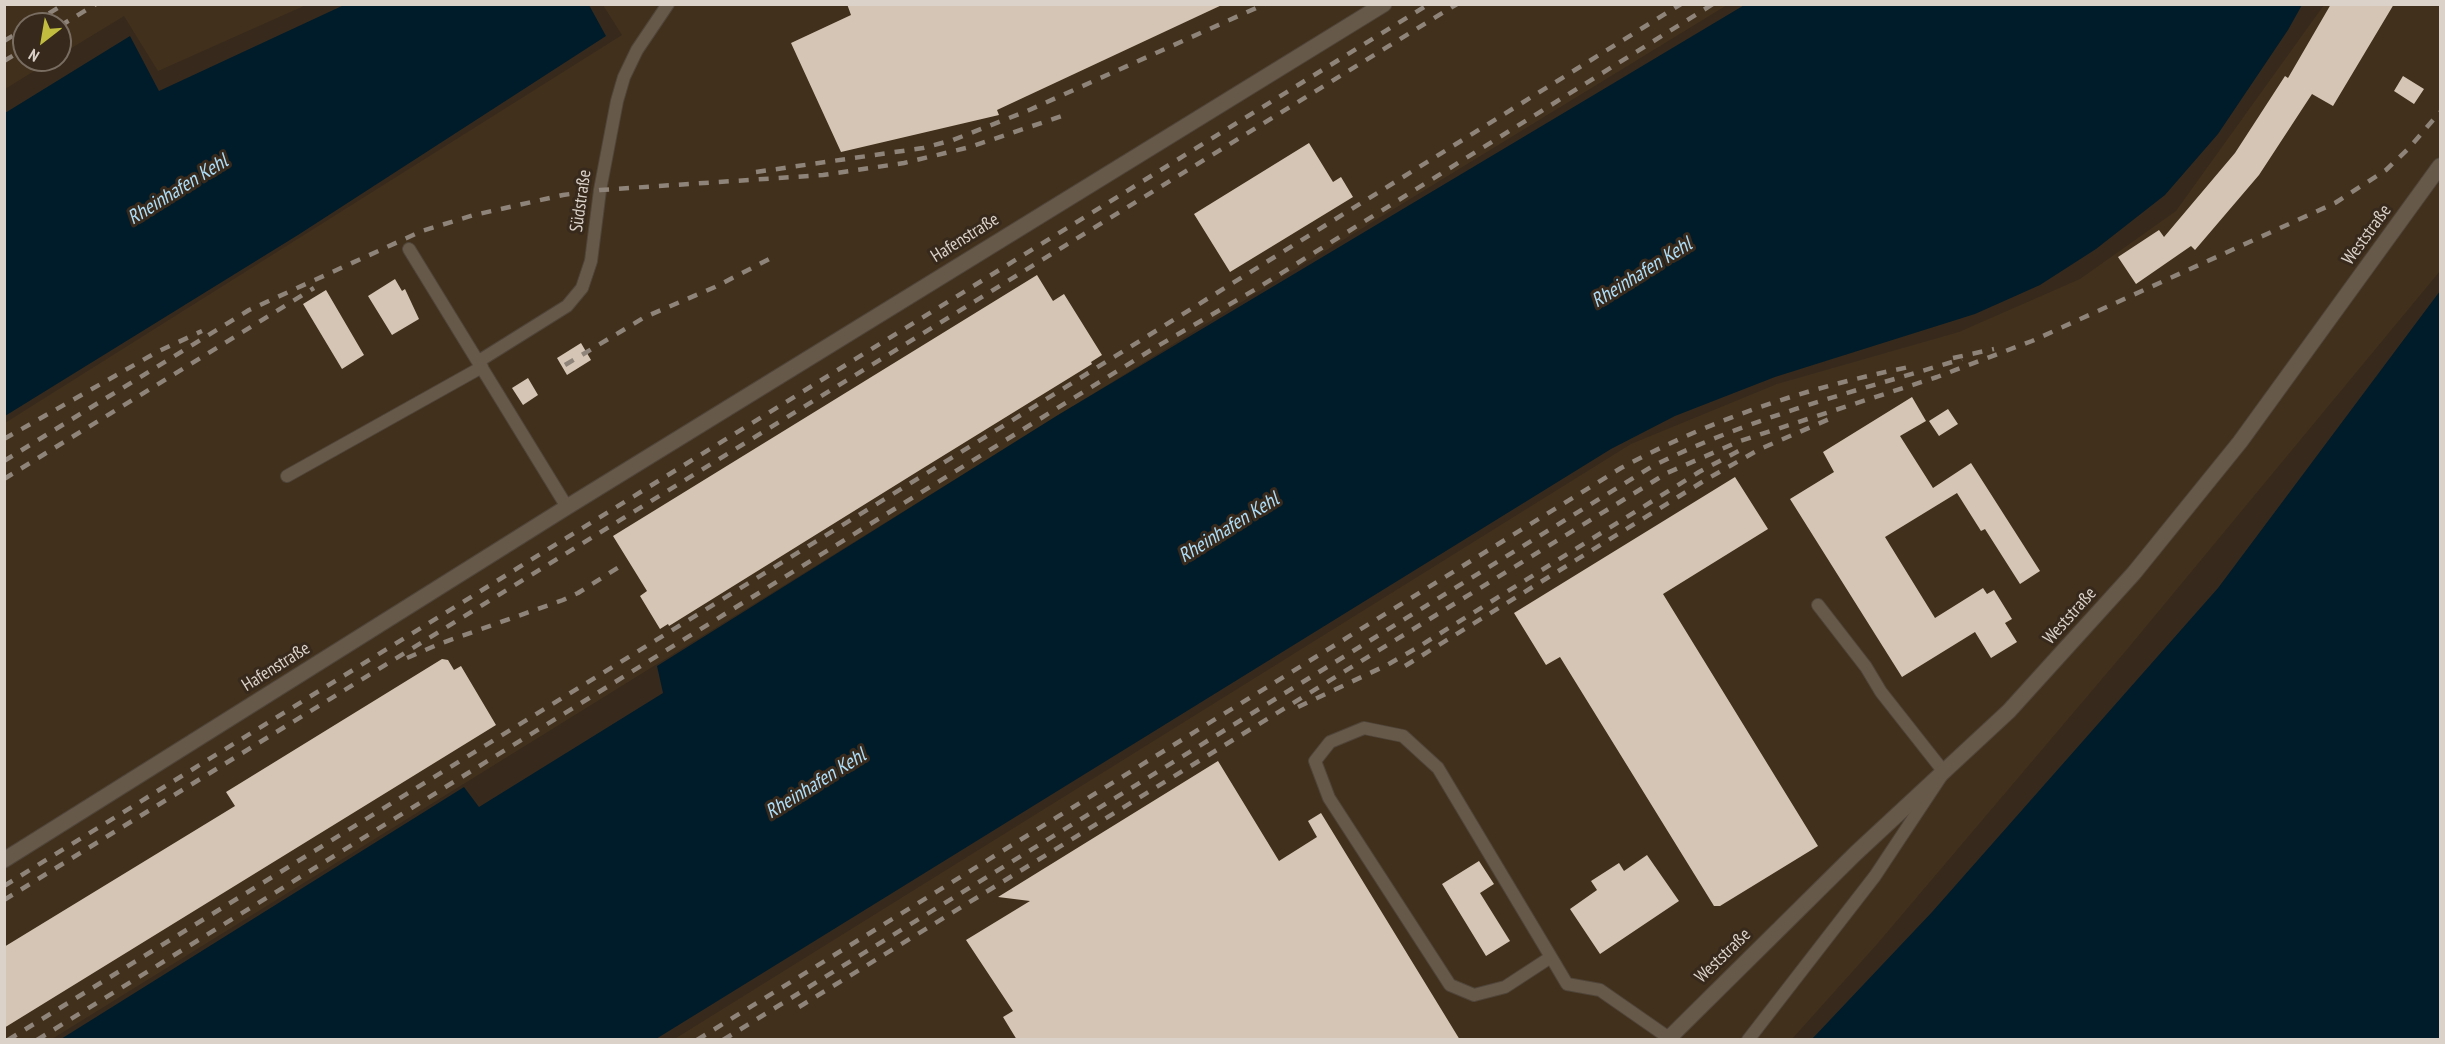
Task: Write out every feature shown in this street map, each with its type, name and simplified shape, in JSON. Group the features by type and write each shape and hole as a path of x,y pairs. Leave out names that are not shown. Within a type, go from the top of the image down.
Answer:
{"street":[{"name":"Hafenstraße","path":"4,860 567,507 1383,4"},
{"name":"Weststraße","path":"1668,1039 1856,853 2009,711 2134,573 2240,442 2440,166"}],"lane":[{"name":"Südstraße","path":"287,476 480,364 567,306 582,288 591,261 600,190 619,93 637,50 668,4"},
{"path":"409,249 567,507"},
{"path":"1748,1040 1875,876 1944,772 1881,692 1866,667 1818,605"},
{"path":"1551,957 1505,987 1474,995 1450,986 1329,798 1315,761 1330,742 1364,728 1403,736 1438,768 1551,957 1567,984 1600,990 1668,1039"}],"shaded area":[{"path":"5,4 306,4 158,71 124,16 72,48 72,12 12,12 12,72 33,72 5,89"},
{"path":"603,5 1727,5 1209,322 52,1039 5,1040 5,423 622,35"},
{"path":"2324,5 2440,5 2440,271 2129,647 1878,943 1792,1039 673,1040 1631,444 1777,384 1959,332 2080,279 2176,211"}],"water":[{"name":"Rheinhafen Kehl","path":"1746,4 2302,5 2288,30 2218,134 2165,195 2096,249 2040,285 1975,314 1775,377 1675,416 1611,449 656,1039 61,1039 464,787 479,807 663,693 657,666 1058,415"},
{"name":"Rheinhafen Kehl","path":"344,5 589,5 606,36 298,235 5,416 5,113 130,36 159,91"},
{"path":"2440,291 2440,1039 1812,1039 1932,912 2218,588"}],"building":[{"path":"847,4 1224,4 997,110 999,115 841,152 791,43 851,15"},
{"path":"2331,4 2394,4 2333,106 2312,94 2259,175 2195,250 2191,246 2136,284 2118,257 2159,230 2164,237 2235,153 2285,76 2288,78"},
{"path":"2403,76 2424,89 2414,104 2394,91"},
{"path":"1309,143 1333,182 1341,177 1353,197 1230,272 1194,214"},
{"path":"1037,275 1053,301 1064,294 1102,355 1091,362 1092,364 669,626 668,624 660,629 640,596 647,591 613,536"},
{"path":"395,279 402,291 405,289 419,319 392,335 368,296"},
{"path":"326,290 364,355 342,369 303,304"},
{"path":"581,343 591,360 567,375 557,358"},
{"path":"528,378 538,395 523,405 512,388"},
{"path":"1912,397 1926,421 1900,436 1933,488 1971,463 2040,571 2020,584 1985,529 1981,531 1957,493 1885,537 1935,618 1983,588 1987,594 1994,590 2012,619 2005,623 2017,642 1991,658 1975,632 1902,677 1790,499 1834,472 1823,452"},
{"path":"1948,409 1958,424 1939,436 1929,421"},
{"path":"1735,477 1768,529 1663,594 1818,846 1720,906 1714,906 1560,657 1546,665 1514,613"},
{"path":"442,659 448,660 454,670 461,666 496,725 4,1028 4,947 235,806 226,792"},
{"path":"1218,761 1279,861 1317,837 1308,821 1321,813 1460,1040 1017,1040 1003,1017 1013,1011 966,940 1030,901 998,897"},
{"path":"1647,855 1679,901 1600,954 1570,909 1597,890 1591,881 1619,863 1624,871"},
{"path":"1479,861 1494,884 1480,893 1510,941 1486,956 1442,884"}],"railway":[{"path":"51,12 64,4"},
{"path":"72,19 96,4"},
{"path":"756,172 923,148 953,140 1027,111 1265,4"},
{"path":"4,886 1429,4"},
{"path":"4,900 1457,4"},
{"path":"8,1040 995,431 1681,4"},
{"path":"37,1040 1156,347 1256,289 1713,4"},
{"path":"4,41 12,36"},
{"path":"4,61 12,56"},
{"path":"799,1007 1667,473 1740,441 1937,377 2032,341 2335,203 2386,170 2409,148 2440,112"},
{"path":"4,461 249,310 422,231 474,215 563,195 600,190 823,175 904,163 970,147 1062,116"},
{"path":"565,365 645,317 715,287 775,256"},
{"path":"4,479 314,288"},
{"path":"4,439 157,352 202,331"},
{"path":"1953,358 1994,349"},
{"path":"723,1040 1651,467 1688,449 1765,419 1962,359"},
{"path":"697,1040 1621,468 1691,434 1761,407 1797,395 1909,367"},
{"path":"1405,666 1707,479 1760,449 1834,417"},
{"path":"1298,707 1387,665 1415,649 1699,472 1746,447"},
{"path":"407,658 439,644 563,600 619,567"}]}
